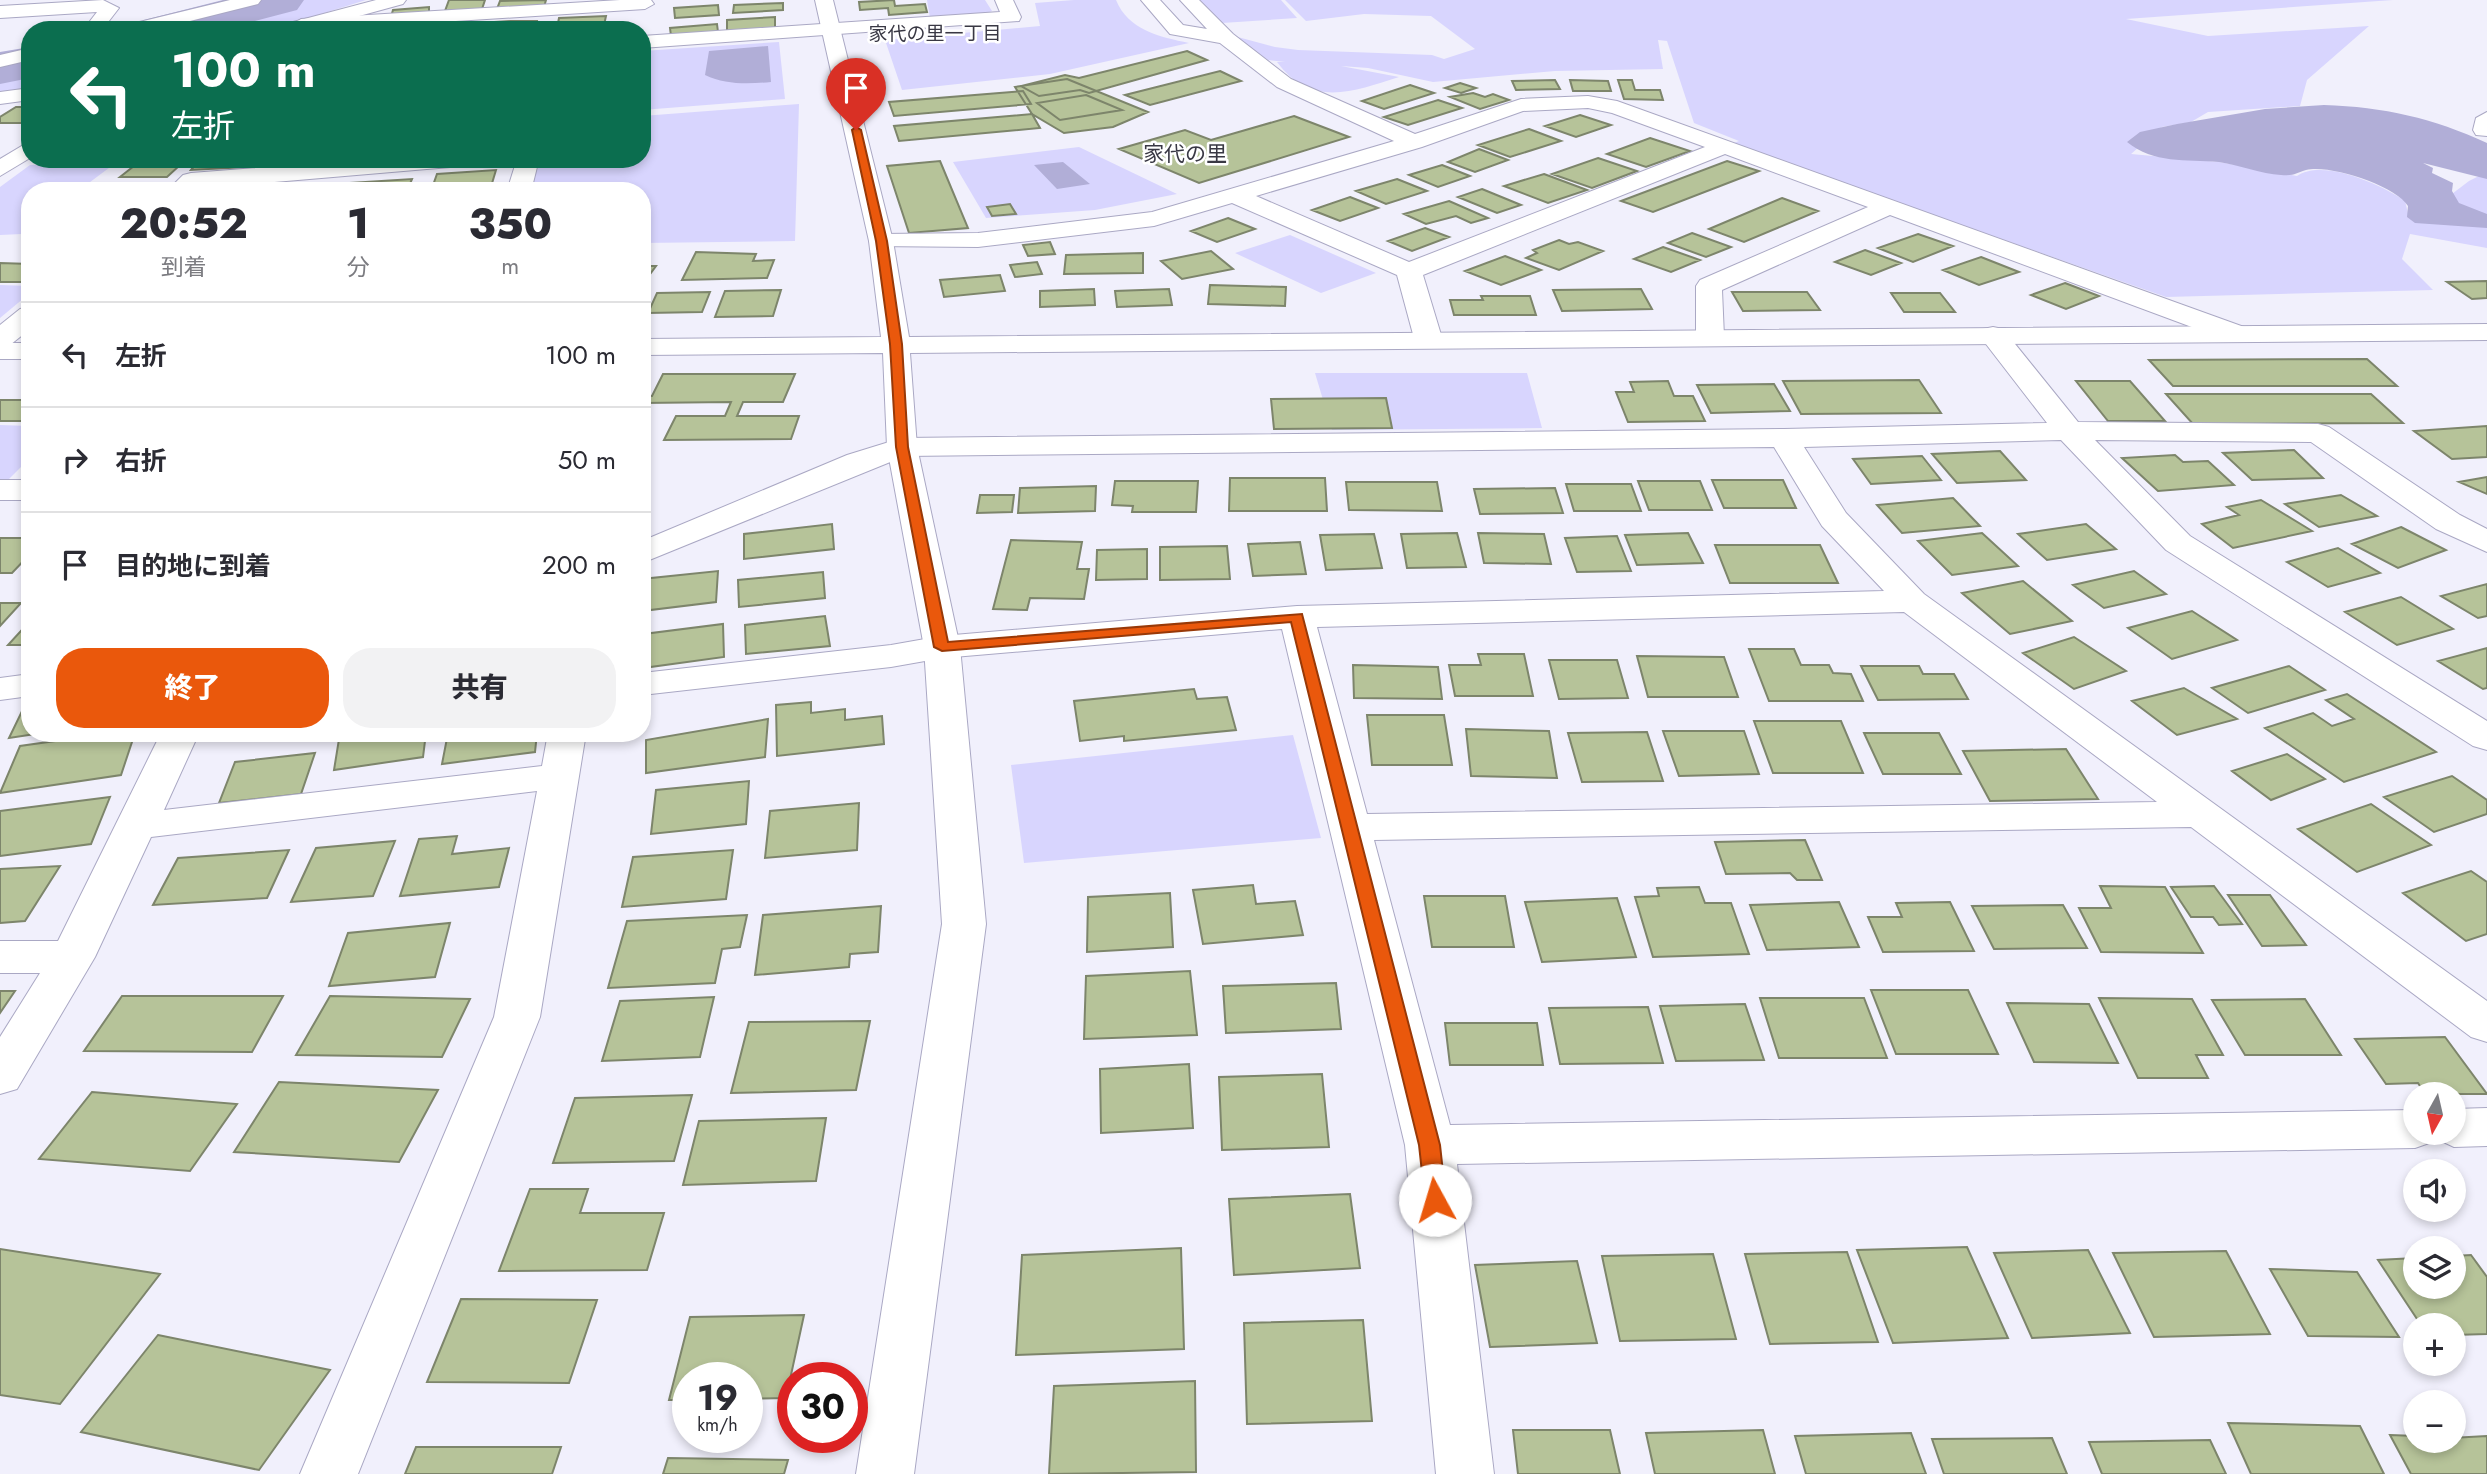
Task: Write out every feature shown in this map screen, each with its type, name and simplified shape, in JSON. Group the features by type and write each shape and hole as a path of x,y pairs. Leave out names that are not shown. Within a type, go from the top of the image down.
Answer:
{"street":[{"path":"167,21 252,0"},
{"path":"316,21 397,0"},
{"path":"824,0 881,241 896,344 902,447 942,647 964,924 885,1474"},
{"path":"651,41 1012,18 1004,0"},
{"path":"1150,0 1177,30 1226,38"},
{"path":"1189,0 1226,38 1284,82 1414,142"},
{"path":"377,21 645,2 645,21"},
{"path":"0,12 103,6 110,8 99,21"},
{"path":"0,61 21,56"},
{"path":"0,98 21,95"},
{"path":"881,241 978,240 1063,232 1154,219 1237,197 1414,142 1521,105 1553,101 1617,107 2234,333"},
{"path":"1237,197 1409,271 1726,146"},
{"path":"1,167 21,154"},
{"path":"189,182 346,168"},
{"path":"1710,337 1707,317 1709,286 1891,206"},
{"path":"1409,271 1428,338"},
{"path":"0,339 21,322"},
{"path":"651,347 1428,338 2487,331"},
{"path":"1993,335 2069,431 2178,543 2487,738"},
{"path":"0,351 21,351"},
{"path":"651,549 858,462 902,447 1784,438 2069,431 2318,433 2448,522 2487,542"},
{"path":"1784,438 1833,519 1912,601 2487,1025"},
{"path":"0,490 21,490"},
{"path":"651,683 891,656 942,647 1297,617 1912,601"},
{"path":"1297,617 1430,1145 1465,1474"},
{"path":"0,689 21,686"},
{"path":"0,1076 73,957 176,742"},
{"path":"136,826 563,755 517,1017 330,1474"},
{"path":"1350,827 2201,814"},
{"path":"0,957 73,957"},
{"path":"2466,1128 2487,1128"},
{"path":"1430,1145 2403,1129"}],"shaded area":[{"path":"254,0 366,0 299,21 168,21"},
{"path":"927,0 985,0 992,11 982,15 930,18"},
{"path":"1116,0 1128,19 1146,31 1189,43 1050,74 902,90 885,40 1040,26 1035,3"},
{"path":"1200,0 1281,0 1297,18 1222,23"},
{"path":"1285,0 2393,0 2126,19 2208,36 2369,26 2307,80 2300,106 2208,112 2191,122 2162,127 2131,154 2219,162 2297,176 2308,171 2337,172 2368,181 2405,201 2408,213 2415,222 2469,181 2487,172 2487,248 2410,234 2402,259 2433,290 2166,297 1894,201 1726,146 1739,141 1694,123 1667,41 1658,40 1663,69 1555,71 1433,82 1368,68 1341,66 1399,77 1350,91 1319,91 1290,77 1277,62 1285,62 1268,60 1234,36 1298,50 1432,55 1444,59 1475,49 1431,16 1364,14 1306,21"},
{"path":"779,42 785,99 651,109 651,50"},
{"path":"768,46 771,82 729,82 705,75 709,51"},
{"path":"21,56 21,94 0,98 0,60"},
{"path":"799,104 795,241 651,243 651,182 532,182 538,168 651,168 651,115"},
{"path":"2324,105 2367,108 2408,115 2487,143 2487,179 2423,163 2433,168 2432,173 2453,183 2452,191 2459,203 2487,214 2487,228 2415,223 2407,217 2408,206 2401,198 2377,184 2346,173 2317,169 2290,175 2273,174 2219,162 2159,157 2127,142 2140,132 2177,124 2265,109"},
{"path":"1079,147 1177,194 1095,210 986,218 953,162"},
{"path":"1063,162 1090,184 1057,189 1034,165"},
{"path":"26,168 109,168 90,182 21,182 21,234 0,235 0,187"},
{"path":"1290,235 1376,273 1321,293 1235,253"},
{"path":"0,285 21,286 21,300 0,318"},
{"path":"1315,373 1527,373 1542,428 1332,430"},
{"path":"0,425 21,426 21,467 9,479 0,479"},
{"path":"1293,735 1321,838 1024,863 1011,765"}],"building":[{"path":"449,0 485,0 482,9 445,11"},
{"path":"546,0 544,7 497,9 500,1"},
{"path":"894,0 895,6 925,4 927,12 889,15 888,8 860,10 859,2"},
{"path":"783,3 783,10 733,13 734,5"},
{"path":"718,5 719,15 675,18 674,8"},
{"path":"429,7 429,14 391,17 393,10"},
{"path":"606,16 605,21 558,21 559,18"},
{"path":"775,17 775,28 727,31 727,20"},
{"path":"717,24 718,32 671,36 670,28"},
{"path":"1187,51 1207,60 1089,93 1080,90 1039,96 1021,86 1065,75 1079,78"},
{"path":"1220,71 1241,81 1150,105 1125,95"},
{"path":"1067,79 1148,112 1113,127 1064,133 1032,114 1015,87"},
{"path":"1555,80 1560,89 1516,90 1512,81"},
{"path":"1570,80 1608,81 1611,91 1573,91"},
{"path":"1618,80 1632,80 1635,90 1660,90 1663,100 1624,99"},
{"path":"1460,83 1476,88 1461,93 1445,88"},
{"path":"1410,85 1434,93 1384,109 1362,101"},
{"path":"1023,91 1031,104 894,116 889,102"},
{"path":"1473,93 1485,97 1493,94 1509,100 1480,109 1450,97"},
{"path":"1086,95 1122,110 1060,120 1037,103"},
{"path":"1438,100 1462,108 1408,125 1384,117"},
{"path":"16,107 21,107 21,123 0,123 0,117"},
{"path":"1032,114 1040,128 899,141 894,126"},
{"path":"1580,115 1611,125 1576,137 1545,126"},
{"path":"1294,116 1349,137 1199,183 1119,149 1185,130 1211,140"},
{"path":"1529,129 1561,141 1510,157 1478,145"},
{"path":"1650,138 1690,151 1646,167 1607,154"},
{"path":"1479,149 1508,160 1475,172 1448,162"},
{"path":"1598,158 1637,171 1592,188 1552,174"},
{"path":"940,161 968,228 909,233 887,166"},
{"path":"1727,161 1759,171 1653,212 1621,201"},
{"path":"1442,165 1470,176 1438,187 1409,175"},
{"path":"131,168 177,168 167,177 120,177"},
{"path":"193,168 228,168 191,170"},
{"path":"496,170 492,182 434,182 437,174"},
{"path":"1544,174 1587,190 1548,203 1504,186"},
{"path":"412,179 411,182 366,182"},
{"path":"1397,179 1427,191 1386,204 1356,191"},
{"path":"1482,189 1521,205 1497,213 1458,197"},
{"path":"1350,197 1378,208 1340,221 1312,210"},
{"path":"1782,198 1818,211 1744,242 1709,229"},
{"path":"1449,201 1488,218 1471,223 1456,216 1426,224 1404,214"},
{"path":"1010,204 1016,214 992,216 987,207"},
{"path":"1228,218 1255,229 1217,242 1191,231"},
{"path":"1425,228 1449,237 1412,251 1388,241"},
{"path":"1692,233 1731,247 1706,257 1668,243"},
{"path":"1918,234 1953,246 1913,262 1878,248"},
{"path":"1559,240 1569,244 1578,242 1603,251 1559,270 1526,258 1537,253 1533,250"},
{"path":"1050,242 1055,254 1028,256 1023,245"},
{"path":"1663,247 1700,260 1671,272 1634,259"},
{"path":"1865,250 1901,263 1871,275 1835,262"},
{"path":"1211,251 1233,269 1182,279 1161,261"},
{"path":"696,252 756,254 753,261 774,260 767,278 682,280"},
{"path":"1143,253 1143,273 1064,274 1066,255"},
{"path":"1505,256 1541,270 1501,285 1465,271"},
{"path":"1981,257 2019,272 1979,285 1943,270"},
{"path":"1037,262 1042,274 1015,277 1010,265"},
{"path":"0,263 21,264 21,282 0,282"},
{"path":"1000,275 1005,291 944,297 940,280"},
{"path":"2487,281 2487,298 2472,299 2447,282"},
{"path":"2065,283 2099,296 2066,309 2031,295"},
{"path":"1210,285 1286,287 1285,306 1208,304"},
{"path":"1094,289 1095,305 1040,307 1040,291"},
{"path":"1169,289 1172,305 1117,307 1115,291"},
{"path":"1641,289 1652,309 1562,311 1553,290"},
{"path":"781,290 773,316 715,317 725,291"},
{"path":"710,292 702,312 651,313 657,293"},
{"path":"1732,292 1807,292 1820,310 1743,311"},
{"path":"1891,293 1940,293 1955,312 1904,312"},
{"path":"1481,296 1530,296 1536,315 1454,315 1450,300 1483,300"},
{"path":"2367,359 2397,386 2173,386 2149,360"},
{"path":"663,374 795,374 783,402 743,402 737,416 799,416 791,439 664,440 676,416 725,416 731,402 651,403"},
{"path":"1919,380 1941,413 1801,414 1783,381"},
{"path":"1668,381 1674,396 1693,396 1705,421 1628,422 1616,392 1634,392 1630,382"},
{"path":"2076,381 2130,381 2165,421 2108,421"},
{"path":"1774,384 1790,411 1711,413 1697,385"},
{"path":"2166,394 2371,394 2403,423 2193,424"},
{"path":"1386,398 1392,428 1274,429 1271,399"},
{"path":"0,400 21,400 21,421 0,421"},
{"path":"2487,426 2487,457 2452,459 2414,431"},
{"path":"2294,450 2323,478 2252,480 2223,453"},
{"path":"2000,451 2026,480 1957,483 1932,454"},
{"path":"2175,455 2183,462 2208,461 2234,485 2158,491 2122,458"},
{"path":"1922,456 1941,480 1871,484 1853,459"},
{"path":"2487,477 2487,494 2459,482"},
{"path":"1230,478 1325,478 1327,511 1229,511"},
{"path":"1712,480 1783,480 1796,508 1724,508"},
{"path":"1115,481 1198,481 1196,512 1132,512 1133,506 1112,505"},
{"path":"1638,481 1700,481 1712,510 1649,510"},
{"path":"1346,482 1437,482 1442,511 1349,510"},
{"path":"1566,484 1631,484 1641,511 1574,511"},
{"path":"1096,486 1095,511 1018,513 1020,488"},
{"path":"1555,488 1563,513 1480,514 1474,489"},
{"path":"980,495 1014,495 1012,512 977,513"},
{"path":"2341,495 2377,516 2319,527 2285,504"},
{"path":"1953,498 1980,526 1902,533 1877,505"},
{"path":"2261,500 2312,531 2233,548 2202,524 2239,515 2227,507"},
{"path":"832,524 834,549 744,559 744,534"},
{"path":"2086,524 2116,549 2047,560 2018,534"},
{"path":"2401,527 2446,550 2398,568 2352,544"},
{"path":"1457,533 1466,567 1407,568 1401,534"},
{"path":"1478,533 1544,534 1551,564 1484,563"},
{"path":"1688,533 1703,563 1637,565 1625,535"},
{"path":"1982,533 2018,566 1952,575 1918,541"},
{"path":"1374,534 1382,568 1326,570 1320,535"},
{"path":"1617,536 1631,571 1577,572 1565,538"},
{"path":"0,538 21,538 21,564 12,573 0,573"},
{"path":"1011,540 1082,542 1077,569 1089,569 1084,599 1030,598 1027,610 993,609"},
{"path":"1300,542 1306,574 1253,576 1248,544"},
{"path":"1715,545 1820,545 1838,583 1730,583"},
{"path":"1227,546 1230,579 1160,580 1160,547"},
{"path":"2338,548 2380,573 2328,587 2287,562"},
{"path":"1147,549 1147,579 1096,580 1097,550"},
{"path":"718,571 716,602 651,610 651,578"},
{"path":"2134,571 2166,594 2104,608 2073,585"},
{"path":"823,572 825,598 739,607 738,580"},
{"path":"2023,581 2072,621 2010,634 1962,593"},
{"path":"2487,584 2487,616 2478,618 2441,596"},
{"path":"2401,597 2453,629 2397,645 2345,612"},
{"path":"0,603 21,603 0,626"},
{"path":"2192,611 2237,640 2172,659 2128,628"},
{"path":"825,616 830,646 746,654 745,625"},
{"path":"723,624 724,657 651,667 651,633"},
{"path":"21,631 21,645 8,645"},
{"path":"2074,637 2126,671 2074,689 2023,653"},
{"path":"2487,648 2487,688 2483,689 2438,661"},
{"path":"1749,649 1794,649 1801,665 1829,665 1833,673 1851,674 1863,701 1769,701"},
{"path":"1478,654 1524,654 1533,696 1455,696 1449,665 1481,665"},
{"path":"1637,656 1724,657 1738,697 1648,697"},
{"path":"1549,660 1617,660 1628,698 1559,699"},
{"path":"1353,665 1438,667 1442,699 1354,698"},
{"path":"1861,666 1919,666 1923,674 1954,674 1968,699 1878,700"},
{"path":"2289,666 2325,690 2248,713 2212,688"},
{"path":"2184,688 2237,719 2177,735 2132,701"},
{"path":"1194,689 1197,699 1227,697 1236,730 1124,741 1124,736 1080,741 1074,701"},
{"path":"2347,694 2436,752 2344,782 2265,728 2313,713 2332,726 2354,719 2326,700"},
{"path":"811,702 811,713 845,709 845,720 882,716 884,744 777,756 776,705"},
{"path":"21,713 21,736 9,738"},
{"path":"1367,715 1444,715 1452,765 1372,765"},
{"path":"768,719 765,757 646,773 646,742 651,742 651,739"},
{"path":"1754,721 1841,721 1863,773 1773,773"},
{"path":"1466,729 1549,731 1557,778 1471,776"},
{"path":"1663,731 1744,731 1759,774 1679,776"},
{"path":"1647,732 1663,781 1582,782 1568,733"},
{"path":"1864,733 1939,733 1961,774 1883,774"},
{"path":"48,742 132,742 121,775 0,793 20,746"},
{"path":"339,742 425,742 423,757 334,770"},
{"path":"446,742 536,742 535,752 442,764"},
{"path":"2066,749 2098,799 1990,801 1963,751"},
{"path":"315,753 301,794 219,803 235,762"},
{"path":"2287,754 2325,779 2271,800 2232,771"},
{"path":"2452,776 2487,800 2487,814 2434,832 2384,797"},
{"path":"749,781 746,824 651,834 656,790"},
{"path":"110,797 91,844 0,856 0,811"},
{"path":"859,803 857,850 765,858 770,811"},
{"path":"2371,804 2431,845 2357,872 2298,829"},
{"path":"457,836 452,854 509,848 499,887 400,896 419,839"},
{"path":"1805,840 1822,880 1797,880 1790,873 1726,874 1715,842"},
{"path":"395,841 373,896 291,902 316,848"},
{"path":"289,850 267,898 153,905 178,858"},
{"path":"733,850 726,899 622,907 633,857"},
{"path":"60,866 25,921 0,923 0,869"},
{"path":"2471,871 2487,882 2487,934 2466,941 2403,893"},
{"path":"1253,885 1256,904 1295,901 1303,935 1203,944 1193,890"},
{"path":"2100,886 2165,887 2203,953 2101,952 2079,908 2111,908"},
{"path":"2214,886 2242,924 2219,925 2213,917 2191,917 2171,887"},
{"path":"1699,887 1705,903 1731,903 1749,954 1653,957 1635,897 1659,896 1657,888"},
{"path":"1170,893 1173,947 1087,952 1088,897"},
{"path":"2228,895 2270,895 2306,945 2262,946"},
{"path":"1424,896 1505,896 1514,947 1432,947"},
{"path":"1617,898 1636,957 1542,962 1525,902"},
{"path":"1839,902 1859,947 1767,950 1750,905"},
{"path":"1950,902 1974,951 1883,952 1868,917 1902,917 1896,903"},
{"path":"2063,905 2087,948 1994,949 1972,906"},
{"path":"881,906 878,952 850,954 849,967 755,975 763,915"},
{"path":"747,915 740,947 722,949 715,983 608,988 627,921"},
{"path":"450,923 435,977 329,986 348,933"},
{"path":"1190,971 1197,1035 1084,1039 1086,976"},
{"path":"1336,983 1341,1029 1226,1033 1223,986"},
{"path":"1871,990 1968,990 1998,1054 1896,1054"},
{"path":"0,991 15,991 0,1013"},
{"path":"122,996 283,996 252,1052 84,1051"},
{"path":"330,996 470,999 442,1057 296,1055"},
{"path":"714,997 700,1057 602,1061 620,1001"},
{"path":"1760,998 1864,998 1887,1058 1779,1058"},
{"path":"2099,998 2192,999 2223,1055 2196,1055 2208,1078 2138,1078"},
{"path":"2305,999 2341,1055 2245,1055 2212,1000"},
{"path":"2007,1003 2089,1004 2118,1063 2034,1062"},
{"path":"1745,1004 1764,1060 1676,1061 1660,1006"},
{"path":"1648,1007 1663,1063 1560,1064 1549,1008"},
{"path":"870,1021 856,1090 731,1093 749,1022"},
{"path":"1445,1023 1537,1023 1543,1065 1450,1065"},
{"path":"2445,1037 2487,1094 2466,1094 2466,1082 2386,1084 2355,1039"},
{"path":"1189,1064 1193,1128 1101,1133 1100,1069"},
{"path":"1322,1074 1329,1147 1222,1150 1219,1077"},
{"path":"279,1082 438,1090 399,1162 234,1152"},
{"path":"92,1092 237,1104 190,1171 39,1159"},
{"path":"692,1095 674,1161 553,1163 575,1098"},
{"path":"826,1118 816,1181 683,1185 699,1121"},
{"path":"530,1189 588,1189 580,1213 664,1213 647,1270 499,1271"},
{"path":"1350,1194 1360,1268 1234,1275 1229,1199"},
{"path":"1967,1247 2008,1338 1893,1343 1857,1250"},
{"path":"1181,1248 1184,1349 1016,1355 1022,1255"},
{"path":"0,1249 160,1274 60,1404 0,1395"},
{"path":"2088,1250 2130,1333 2032,1338 1994,1253"},
{"path":"2226,1251 2270,1334 2154,1337 2113,1253"},
{"path":"1847,1252 1878,1342 1770,1344 1745,1254"},
{"path":"1713,1254 1736,1339 1620,1341 1602,1256"},
{"path":"2466,1255 2471,1255 2487,1277 2487,1334 2466,1335 2466,1313 2413,1313 2404,1299 2466,1299"},
{"path":"2403,1259 2403,1298 2378,1260"},
{"path":"1577,1261 1597,1343 1490,1347 1475,1265"},
{"path":"2270,1269 2357,1272 2399,1337 2308,1336"},
{"path":"461,1299 597,1300 569,1383 427,1382"},
{"path":"804,1315 794,1362 777,1362 777,1398 763,1399 763,1362 679,1362 690,1317"},
{"path":"1363,1320 1372,1421 1247,1424 1244,1323"},
{"path":"158,1335 330,1370 259,1470 81,1432"},
{"path":"1195,1381 1196,1472 1049,1474 1054,1386"},
{"path":"2228,1423 2360,1426 2384,1474 2251,1474"},
{"path":"1513,1430 1610,1430 1620,1474 1518,1474"},
{"path":"1763,1430 1775,1474 1655,1474 1646,1433"},
{"path":"1911,1433 1926,1474 1806,1474 1795,1436"},
{"path":"2390,1435 2403,1436 2403,1453 2466,1453 2466,1437 2487,1436 2487,1474 2411,1474"},
{"path":"2052,1438 2067,1474 1944,1474 1932,1439"},
{"path":"2210,1440 2226,1474 2102,1474 2089,1442"},
{"path":"416,1447 561,1447 552,1474 405,1474"},
{"path":"668,1458 788,1460 784,1474 663,1474"}],"waterway":[{"path":"197,21 280,0"},
{"path":"0,68 21,64"}],"district":[{"name":"家代の里一丁目","path":"935,33"},
{"name":"家代の里","path":"1185,154"}],"route":[{"path":"856,130 881,241 896,344 902,447 942,647 1297,617 1430,1145 1435,1200"}]}
